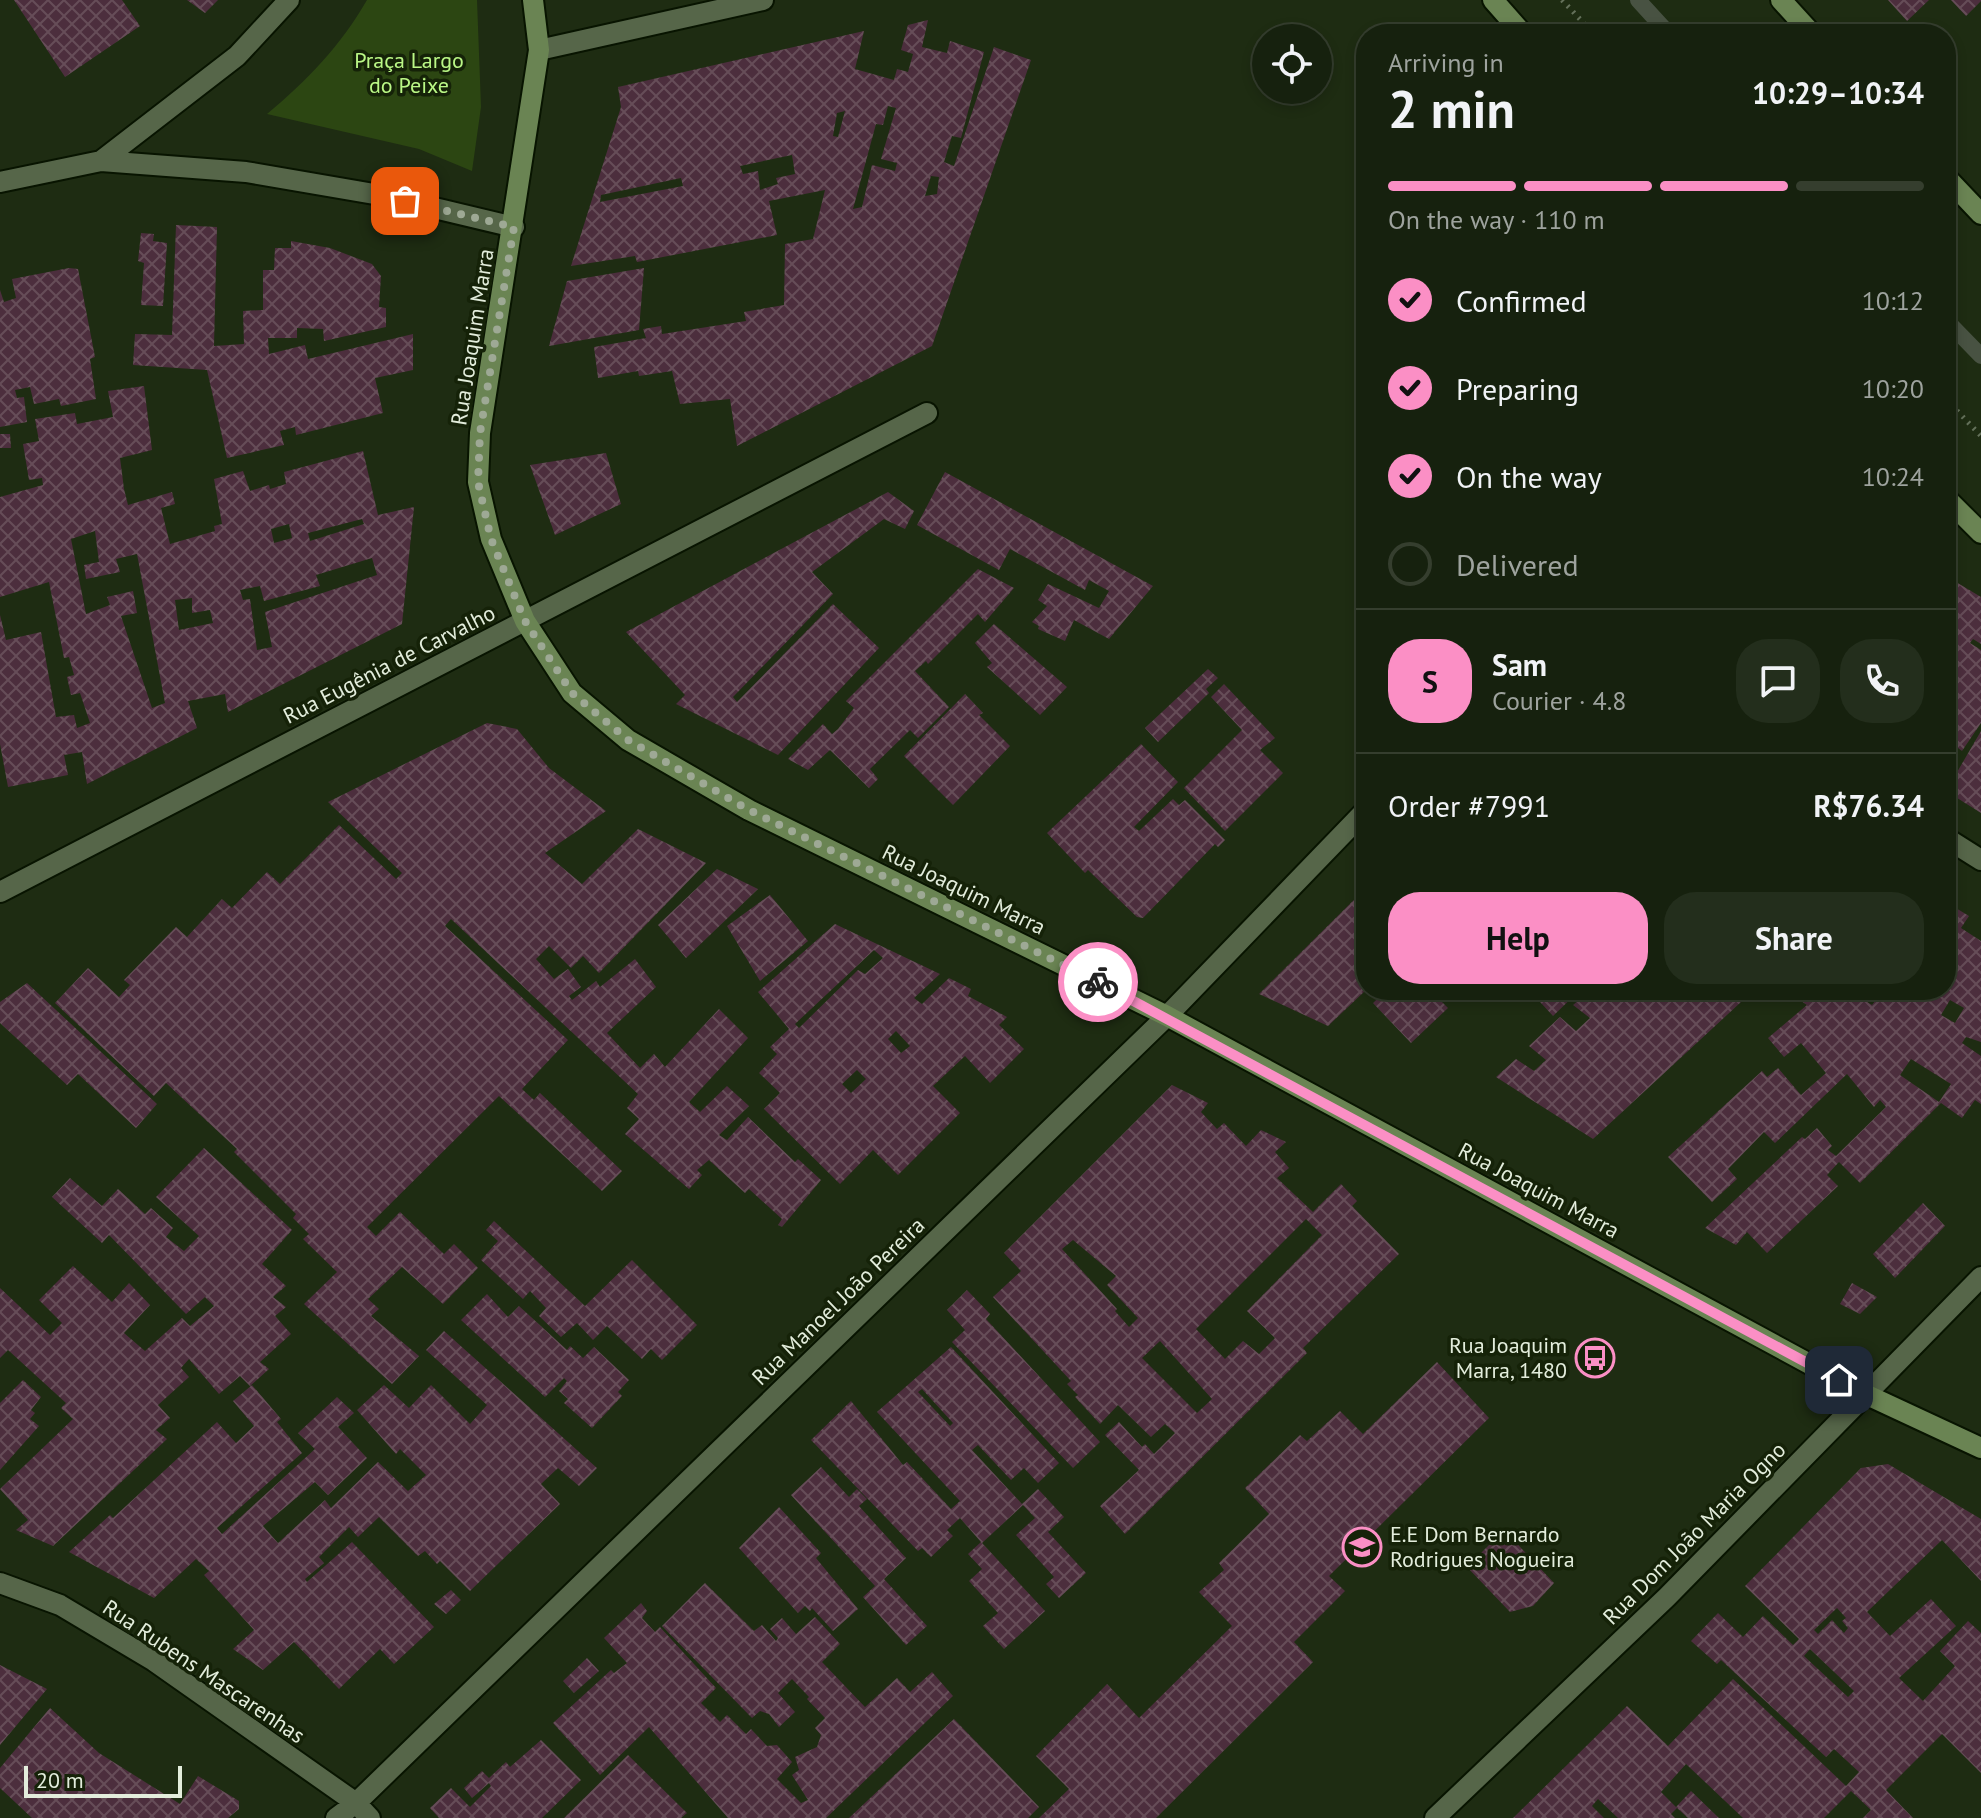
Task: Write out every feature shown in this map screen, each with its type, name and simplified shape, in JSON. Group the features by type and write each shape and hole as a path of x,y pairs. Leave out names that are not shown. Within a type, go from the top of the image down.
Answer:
{"street":[{"path":"101,161 237,56 289,0"},
{"name":"Rua Joaquim Marra","path":"533,0 539,50 480,433 478,482 491,539 525,621 572,693 628,740 749,810 1167,1016 1865,1394 1981,1448"},
{"path":"539,50 763,0"},
{"path":"1493,0 1514,24"},
{"path":"1781,0 1803,24"},
{"path":"0,182 101,161 246,172 380,195 514,227"},
{"path":"1956,188 1981,214"},
{"name":"Rua Eugênia de Carvalho","path":"0,892 927,413"},
{"path":"1956,508 1981,533"},
{"name":"Rua Manoel João Pereira","path":"336,1818 363,1810 1167,1016 1356,820"},
{"path":"1956,844 1981,860"},
{"name":"Rua Dom João Maria Ogno","path":"1435,1818 1667,1597 1981,1277"},
{"name":"Rua Rubens Mascarenhas","path":"0,1583 60,1605 154,1661 363,1810"}],"path":[{"path":"1562,0 1585,24"},
{"path":"1956,410 1981,436"}],"green space":[{"name":"Praça Largo do Peixe","path":"367,0 477,0 481,107 472,171 419,149 267,114 322,62"}],"building":[{"path":"14,0 122,0 140,26 65,77"},
{"path":"187,0 218,0 205,13"},
{"path":"1888,0 1929,0 1907,21"},
{"path":"1951,0 1981,0 1981,1 1966,16"},
{"path":"928,20 922,47 947,53 950,41 984,52 961,138 952,136 944,162 954,166 994,47 1031,60 932,346 737,446 730,399 680,404 672,371 639,376 638,371 598,378 594,347 646,338 643,329 661,326 662,334 746,321 744,312 784,305 785,244 813,239 825,190 769,201 777,235 637,262 635,256 571,266 621,107 618,87 864,31 855,69 894,80 897,69 908,72 913,54 901,50 908,25","holes":["888,106 896,108 881,159 897,163 895,171 872,165 862,207 853,209 876,124 883,125","845,111 838,137 833,136 837,113","792,155 795,174 776,178 778,184 760,190 758,171 743,174 740,166","931,176 939,177 937,194 925,196","681,178 683,186 600,202 601,195"]},
{"path":"176,225 217,227 214,346 244,344 243,311 263,310 263,270 274,270 275,248 291,248 291,241 330,248 372,264 381,276 379,307 386,308 386,327 324,341 323,329 297,328 297,338 268,338 269,354 305,345 308,359 413,334 413,370 375,378 383,413 296,435 295,427 280,431 284,445 227,458 207,370 133,365 135,334 172,335"},
{"path":"141,233 154,234 153,241 167,243 163,306 141,305 144,263 138,261"},
{"path":"644,268 639,330 549,346 567,281"},
{"path":"78,269 95,357 90,359 96,399 61,406 59,399 34,404 30,387 15,390 17,398 24,397 27,422 0,427 0,290 4,302 16,298 12,279"},
{"path":"144,386 152,450 120,458 124,489 128,505 172,492 175,504 161,508 170,544 215,531 214,526 222,524 214,479 243,471 250,491 269,485 270,489 286,484 284,472 363,451 378,515 414,507 402,624 228,712 225,694 188,701 197,728 87,784 82,752 64,755 68,775 8,787 0,744 0,615 6,640 41,632 56,717 74,715 77,728 90,723 80,693 71,695 67,677 74,675 69,657 64,658 49,582 0,597 0,497 43,485 42,478 29,480 23,444 39,441 35,419 75,413 77,424 113,417 108,391","holes":["362,519 364,524 310,541 308,533","289,524 292,538 274,543 271,529","95,531 99,562 84,565 86,579 120,572 116,559 137,554 165,703 152,708 121,616 137,613 133,591 107,597 110,605 86,614 71,539","372,558 377,575 265,612 272,647 257,650 250,599 243,600 240,590 260,586 264,601 320,586 316,575","192,598 192,613 210,610 213,623 179,630 175,600"]},
{"path":"0,434 10,434 11,448 0,448"},
{"path":"606,453 621,504 555,535 530,465"},
{"path":"945,472 1153,586 1109,639 1074,620 1065,641 1038,629 1039,626 1032,622 1047,606 1038,600 1048,584 1099,608 1109,591 1089,580 1085,590 1010,549 999,570 917,525"},
{"path":"888,492 914,511 905,529 884,519 812,572 833,594 733,697 737,702 833,604 879,648 778,755 676,704 685,695 626,632"},
{"path":"978,569 1014,588 985,622 978,614 928,664 926,661 915,671 949,707 918,738 910,730 870,769 878,779 869,788 830,750 808,770 788,759 823,724 832,734 838,729 854,708 846,701"},
{"path":"1956,582 1981,597 1981,644 1973,639 1970,643 1981,650 1981,723 1962,751 1956,746"},
{"path":"994,624 1067,687 1040,715 987,667 992,663 975,643"},
{"path":"1208,669 1218,678 1206,689 1209,693 1158,742 1145,728"},
{"path":"1224,684 1275,738 1260,750 1283,773 1225,831 1184,788 1242,730 1211,697"},
{"path":"965,694 983,713 979,715 1010,746 953,805 904,756"},
{"path":"487,723 517,729 549,768 606,811 545,853 582,884 638,829 706,863 599,973 583,956 571,968 549,946 536,959 554,979 568,969 581,987 569,996 572,1000 596,981 600,987 635,959 656,987 607,1033 640,1068 654,1054 665,1067 719,1009 748,1038 689,1102 700,1112 727,1086 749,1106 719,1135 727,1140 748,1117 795,1162 798,1159 821,1180 782,1227 778,1225 782,1219 749,1189 745,1193 709,1160 697,1170 702,1175 689,1189 625,1134 639,1119 627,1108 638,1094 451,919 445,926 568,1040 522,1089 534,1100 540,1093 622,1171 602,1191 499,1096 367,1227 376,1236 400,1212 444,1254 454,1244 478,1268 443,1304 402,1267 368,1299 379,1309 371,1316 419,1356 392,1384 304,1304 337,1272 303,1239 309,1234 293,1218 296,1214 234,1152 237,1149 166,1083 154,1096 55,1003 88,968 119,997 130,985 124,980 176,927 187,937 222,899 232,908 267,872 280,884 339,825 396,879 402,873 328,802"},
{"path":"1981,731 1981,813 1956,797 1956,774"},
{"path":"1141,744 1178,782 1134,827 1139,831 1173,799 1179,805 1185,800 1225,840 1218,847 1215,844 1143,918 1137,917 1088,870 1085,873 1047,833"},
{"path":"717,869 758,889 686,958 658,925"},
{"path":"770,895 808,941 760,981 727,926"},
{"path":"1356,898 1356,999 1328,1026 1259,994"},
{"path":"1956,908 1969,916 1961,928 1981,941 1981,1042 1966,1037 1962,1043 1981,1056 1981,1104 1975,1100 1962,1118 1941,1103 1860,1183 1839,1162 1827,1175 1838,1186 1767,1253 1747,1232 1736,1245 1705,1228 1802,1137 1805,1139 1817,1128 1832,1146 1828,1150 1836,1156 1886,1107 1880,1100 1874,1107 1847,1074 1775,1143 1764,1132 1728,1169 1737,1179 1712,1202 1668,1157 1762,1071 1767,1077 1778,1068 1801,1095 1826,1073 1801,1043 1784,1057 1768,1038 1807,1005 1800,1000 1864,1000 1872,1005 1876,1000 1950,1000 1956,1000","holes":["1950,1000 1964,1008 1955,1023 1941,1015","1911,1059 1951,1084 1939,1102 1900,1075"]},
{"path":"835,924 940,974 914,998 922,1004 949,978 971,989 968,996 1007,1017 999,1025 1024,1049 990,1083 965,1056 933,1086 960,1113 898,1175 873,1150 840,1184 764,1109 780,1093 759,1073 777,1054 770,1047 789,1029 758,992","holes":["874,950 883,958 865,974 858,970 799,1028 795,1024","896,1031 910,1046 901,1053 888,1039","857,1070 866,1079 851,1093 842,1084"]},
{"path":"27,983 157,1104 136,1128 78,1074 67,1085 0,1023 0,1002"},
{"path":"1376,1000 1440,1000 1448,1008 1411,1043 1373,1003"},
{"path":"1538,1000 1570,1000 1553,1016"},
{"path":"1579,1000 1743,1000 1593,1139 1496,1077 1516,1059 1534,1071 1546,1060 1529,1046 1560,1017 1576,1031 1590,1018 1573,1005"},
{"path":"1172,1085 1208,1103 1201,1112 1217,1129 1224,1123 1246,1146 1261,1130 1286,1142 1275,1152 1289,1168 1277,1178 1313,1212 1341,1184 1357,1201 1352,1206 1399,1254 1303,1348 1307,1353 1125,1534 1100,1506 1139,1470 1105,1435 1119,1422 1142,1447 1145,1444 1154,1454 1175,1433 1165,1424 1151,1437 1118,1405 1100,1424 1075,1397 1078,1395 1067,1384 1071,1381 993,1297 1021,1271 1004,1253","holes":["1306,1219 1322,1235 1247,1311 1275,1338 1259,1354 1243,1341 1225,1359 1196,1329","1073,1240 1116,1276 1107,1285 1138,1318 1129,1327 1115,1311 1117,1309 1062,1249","1160,1341 1212,1399 1197,1413 1142,1358"]},
{"path":"204,1148 292,1230 262,1264 286,1286 273,1297 286,1307 275,1316 291,1334 260,1362 269,1369 250,1386 240,1376 219,1394 189,1359 181,1368 189,1377 158,1405 170,1418 156,1430 167,1439 53,1546 16,1530 28,1520 0,1489 73,1419 61,1408 66,1403 8,1350 0,1358 0,1288 50,1335 62,1323 39,1300 73,1266 112,1302 129,1283 150,1305 124,1333 145,1351 182,1318 190,1326 214,1306 205,1297 186,1314 109,1235 102,1243 52,1197 70,1178 102,1206 118,1189 145,1214 151,1208 173,1228 166,1237 184,1251 199,1236 156,1197"},
{"path":"1923,1203 1945,1226 1895,1278 1873,1254"},
{"path":"494,1221 585,1306 632,1260 697,1325 662,1360 651,1349 642,1359 607,1326 593,1340 577,1323 561,1337 539,1316 546,1308 530,1291 523,1299 481,1260 498,1241 486,1230"},
{"path":"1852,1283 1877,1297 1860,1314 1840,1304"},
{"path":"967,1290 990,1314 986,1319 1100,1442 1073,1468 952,1342 965,1330 947,1310"},
{"path":"487,1294 508,1317 519,1306 567,1350 570,1346 583,1358 594,1347 629,1380 618,1392 622,1396 592,1428 564,1403 568,1399 559,1391 567,1381 564,1378 545,1397 461,1320"},
{"path":"444,1331 597,1468 579,1486 558,1468 541,1484 560,1504 470,1591 440,1561 437,1564 425,1551 418,1556 379,1517 358,1537 349,1527 319,1557 324,1563 305,1579 307,1582 352,1542 434,1627 394,1664 380,1649 339,1689 294,1642 263,1670 233,1649 254,1630 204,1575 209,1571 196,1559 154,1598 69,1552 110,1515 113,1518 217,1422 236,1443 254,1426 233,1401 252,1385 281,1419 277,1422 302,1453 217,1528 222,1534 315,1449 298,1433 337,1397 354,1413 338,1427 367,1458 328,1495 315,1482 263,1526 278,1543 325,1500 331,1508 378,1462 408,1491 426,1475 400,1449 396,1454 357,1410 384,1385 409,1408 431,1385 470,1424 487,1405 426,1350"},
{"path":"951,1347 1059,1463 1038,1483 1024,1468 1011,1480 978,1445 972,1450 1022,1504 1038,1489 1064,1517 1048,1532 1086,1573 1059,1598 1046,1584 1054,1577 1016,1535 1035,1518 1023,1505 982,1543 1045,1611 1004,1649 983,1626 998,1613 969,1581 982,1569 968,1554 981,1542 960,1518 947,1530 953,1536 931,1557 922,1548 918,1551 811,1440 851,1401 903,1465 907,1462 951,1509 960,1501 877,1412","holes":["922,1389 953,1423 950,1426 918,1392"]},
{"path":"1437,1362 1489,1418 1329,1576 1345,1591 1294,1642 1313,1662 1156,1818 1039,1818 1069,1789 1036,1756 1107,1684 1139,1718 1232,1626 1199,1592 1224,1570 1219,1563 1269,1514 1245,1488 1300,1435 1307,1441 1340,1411 1363,1434"},
{"path":"23,1380 41,1397 31,1410 35,1413 30,1419 39,1426 0,1470 0,1403"},
{"path":"1888,1464 1981,1519 1981,1581 1942,1540 1867,1612 1890,1636 1931,1599 1956,1626 1899,1678 1923,1701 1955,1666 1940,1651 1968,1621 1981,1633 1981,1773 1942,1734 1886,1790 1913,1818 1863,1818 1871,1810 1851,1791 1824,1818 1743,1818 1686,1764 1661,1792 1676,1807 1691,1791 1719,1818 1688,1818 1677,1808 1671,1814 1675,1818 1618,1818 1598,1799 1592,1806 1604,1818 1513,1818 1627,1706 1668,1746 1733,1679 1846,1786 1859,1772 1834,1749 1826,1757 1721,1660 1717,1664 1691,1641 1718,1613 1743,1637 1763,1616 1793,1645 1799,1639 1745,1586 1861,1468","holes":["1837,1608 1846,1618 1842,1621 1848,1628 1844,1633 1832,1620 1818,1634 1814,1630","1810,1649 1854,1691 1848,1697 1804,1656"]},
{"path":"821,1467 849,1497 857,1489 867,1499 859,1506 906,1558 884,1579 927,1626 906,1645 863,1597 875,1586 791,1495"},
{"path":"779,1507 821,1553 816,1558 858,1609 833,1631 812,1608 810,1611 805,1606 798,1613 739,1548"},
{"path":"1504,1530 1554,1583 1533,1606 1510,1612 1467,1567"},
{"path":"705,1583 754,1631 762,1625 776,1641 778,1638 770,1629 782,1618 796,1634 815,1617 840,1644 822,1662 865,1707 897,1678 910,1692 932,1672 953,1696 826,1818 728,1818 649,1727 600,1775 553,1723 611,1670 614,1673 627,1663 604,1638 641,1603 647,1611 642,1618 655,1632 660,1627 716,1688 701,1703 720,1722 727,1715 746,1734 751,1729 767,1746 777,1745 792,1762 777,1779 801,1803 808,1800 792,1775 799,1770 795,1757 817,1747 821,1735 815,1728 825,1718 807,1699 809,1697 792,1679 778,1693 795,1712 779,1727 769,1714 760,1711 752,1718 662,1626"},
{"path":"451,1590 461,1600 446,1614 434,1604"},
{"path":"587,1658 599,1671 574,1693 563,1681"},
{"path":"0,1665 47,1689 0,1745"},
{"path":"50,1708 99,1753 180,1804 198,1776 239,1801 239,1809 228,1818 32,1818 0,1788 0,1768"},
{"path":"954,1719 1039,1807 1028,1818 849,1818"},
{"path":"541,1740 581,1780 542,1818 439,1818 430,1808 451,1788 470,1807 491,1786 489,1783 472,1798 464,1788 482,1771 489,1778 506,1762 510,1767"},
{"path":"628,1755 687,1813 681,1818 564,1818"}],"waterway":[{"path":"1638,0 1660,24"},
{"path":"1956,330 1981,356"}],"way so far":[{"path":"405,201 514,227 480,433 478,482 491,539 525,621 572,693 628,740 749,810 1098,982"}],"place":[{"name":"Rua Joaquim Marra, 1480","path":"1595,1358"},
{"name":"E.E Dom Bernardo Rodrigues Nogueira","path":"1362,1547"}],"route":[{"path":"1098,982 1167,1016 1839,1380"}]}
